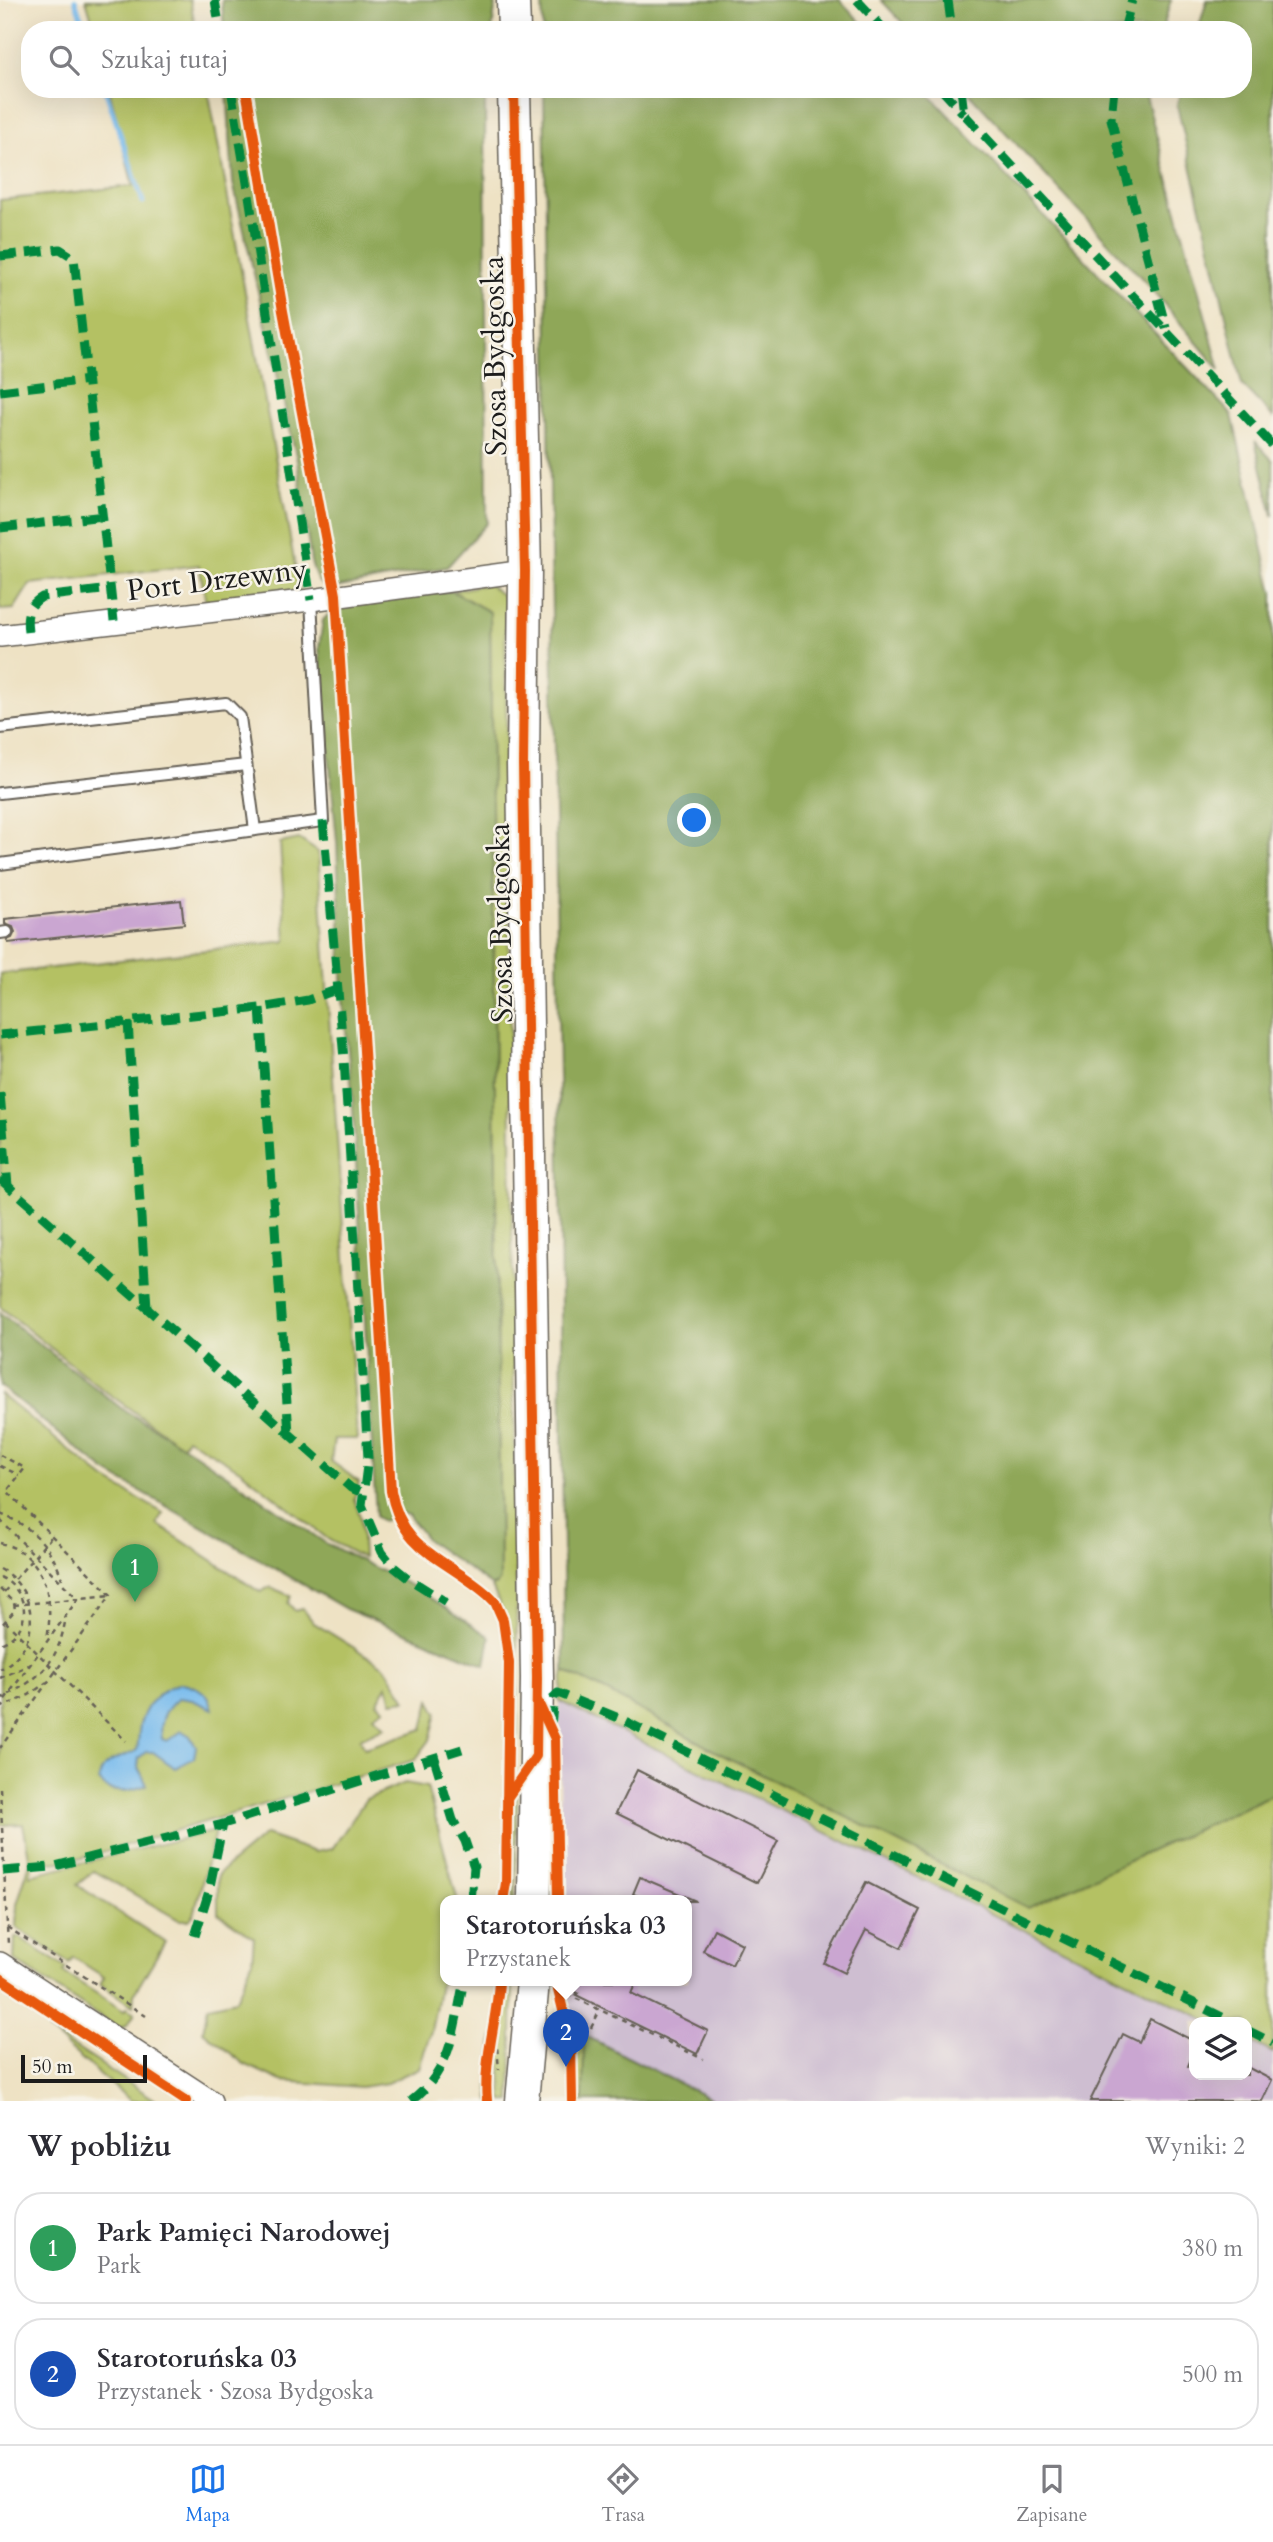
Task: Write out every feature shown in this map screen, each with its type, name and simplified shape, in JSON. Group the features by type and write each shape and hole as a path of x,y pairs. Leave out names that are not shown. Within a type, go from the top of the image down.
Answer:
{"main road":[{"path":"513,0 513,21"},
{"name":"Szosa Bydgoska","path":"514,98 525,571 523,765 537,1678 534,1895"},
{"path":"522,2101 541,1990"},
{"path":"541,1990 544,2101"}],"street":[{"name":"Port Drzewny","path":"0,636 311,600 525,571"},
{"path":"0,1963 211,2101"}],"lane":[{"path":"0,864 323,821 311,600"},
{"path":"0,728 226,703 240,717 255,830"},
{"path":"0,793 246,765"}],"path":[{"path":"0,1455 25,1468 7,1490 111,1595"},
{"path":"0,1466 19,1475"},
{"path":"0,1514 24,1525 45,1544 58,1565 63,1582"},
{"path":"0,1520 78,1599"},
{"path":"0,1627 15,1610 2,1591 52,1535"},
{"path":"0,1543 21,1552 43,1577 51,1613 47,1642"},
{"path":"0,1569 26,1594 32,1625 27,1642 16,1657 0,1669"},
{"path":"0,1577 13,1581 23,1604 22,1624 17,1632 0,1644"},
{"path":"14,1605 111,1595"},
{"path":"0,1748 111,1595"},
{"path":"0,1707 78,1599"},
{"path":"0,1699 27,1686 48,1664 63,1636 66,1616"},
{"path":"5,1621 126,1741"},
{"path":"0,1678 31,1664"},
{"path":"0,1707 29,1695 50,1680"},
{"path":"0,1788 2,1879 9,1950 0,1963"},
{"path":"504,1895 506,1883"},
{"path":"506,1883 508,1895"},
{"path":"7,1927 146,2016"},
{"path":"498,2002 499,1986"},
{"path":"498,2002 503,1986"},
{"path":"541,1990 600,2010 704,2059"},
{"path":"591,2028 600,2010"},
{"path":"486,2069 493,2029"},
{"path":"493,2029 496,2035 499,2073"}],"shaded area":[{"path":"559,1701 1205,2017 1189,2017 1189,2080 1252,2080 1252,2040 1273,2051 1273,2101 714,2101 584,2035 567,2004 563,1986 692,1986 692,1895 562,1895"}],"green space":[{"path":"86,0 190,0 194,21 92,21"},
{"path":"222,0 496,0 493,21 223,21"},
{"path":"542,0 840,0 860,21 543,21"},
{"path":"881,0 1171,0 1165,21 901,21"},
{"path":"1207,0 1273,0 1273,417 1242,385 1177,105 1179,98 1252,98 1252,21 1201,21"},
{"path":"111,98 210,98 300,593 206,603 199,565 30,584 14,609 0,610 0,200 133,186"},
{"path":"228,98 485,98 487,523 447,567 335,588 317,580 311,562 297,460 233,183"},
{"path":"544,98 933,98 1232,415 1273,593 1273,1794 1028,1908 713,1750 564,1671 559,1077"},
{"path":"973,98 1146,98 1220,370 1148,285"},
{"path":"1255,441 1273,461 1273,516"},
{"path":"488,584 502,595 505,602 517,1662 512,1659 511,1631 491,1585 496,1585 500,1580 490,612 452,591"},
{"path":"452,591 490,612 500,1580 496,1585 491,1585 427,1540 408,1515 401,1513 383,1521 376,1517 352,1092 343,1000 337,842 319,648 323,620 339,604"},
{"path":"299,839 318,852 357,1439 334,1439 331,1461 359,1482 354,1499 361,1519 363,1558 329,1540 240,1470 187,1438 182,1446 102,1389 0,1307 0,974 286,941 280,843"},
{"path":"0,1313 121,1408 190,1450 327,1544 414,1587 490,1637 485,1665 346,1609 105,1471 0,1386"},
{"path":"0,1394 105,1479 163,1513 157,1524 260,1592 270,1587 291,1596 288,1603 295,1611 303,1609 314,1623 385,1667 406,1700 392,1702 387,1686 377,1703 385,1709 374,1716 385,1727 360,1739 365,1748 423,1729 430,1700 437,1713 430,1740 415,1760 75,1860 33,1863 30,1875 215,1831 194,1915 189,1920 179,1920 94,1871 77,1885 165,1942 134,1994 133,2006 100,1984 104,1977 73,1957 69,1963 16,1927 17,1904 30,1862 23,1824 0,1825"},
{"path":"512,1670 516,1673 517,1735 512,1738"},
{"path":"564,1671 713,1750 1028,1908 1273,1794 1273,2053 1252,2042 1252,2017 1201,2017 559,1701"},
{"path":"405,1783 427,1787 456,1895 440,1895 440,1985 431,2031 419,2068 387,2083 361,2087 281,2081 244,2064 203,2031 208,2006 236,2000 252,1962 254,1938 218,1913 218,1874 265,1835 315,1852 332,1849 366,1799"},
{"path":"517,1791 515,1895 512,1895 513,1798"},
{"path":"19,1937 66,1968 63,1972 124,2011 126,2008 135,2013 130,2022 117,2028 14,1960 15,1938"},
{"path":"505,1986 513,1986 511,2101 503,2101 498,2023"},
{"path":"47,2029 157,2101 131,2101"},
{"path":"574,2030 584,2035 583,2101 575,2101"},
{"path":"584,2035 714,2101 583,2101"},
{"path":"493,2036 499,2087 498,2101 490,2101"}],"water":[{"path":"181,1683 202,1691 209,1698 213,1709 179,1698 164,1716 161,1726 162,1739 167,1741 182,1731 190,1736 196,1747 194,1758 175,1768 153,1752 146,1752 139,1758 138,1767 147,1785 122,1791 104,1786 99,1781 103,1768 137,1750 141,1721 152,1702 162,1692"}],"building":[{"path":"181,900 184,924 8,943 7,940 12,938 15,932 13,927 5,924 5,919"},
{"path":"637,1770 778,1841 757,1883 616,1813"},
{"path":"640,1877 682,1895 635,1895 633,1894"},
{"path":"866,1882 920,1910 901,1948 866,1930 844,1973 824,1963"},
{"path":"714,1929 742,1944 732,1965 703,1951"},
{"path":"563,1986 634,1986 631,1993 708,2031 697,2054 576,1995 578,1993"},
{"path":"1150,2019 1189,2038 1189,2080 1252,2080 1252,2070 1272,2080 1262,2101 1090,2101 1123,2034 1139,2042"}],"waterway":[{"path":"75,0 82,21"},
{"path":"108,98 143,202"}],"marked path":[{"path":"215,0 218,21"},
{"path":"857,0 877,21"},
{"path":"948,0 951,21"},
{"path":"1126,21 1132,0"},
{"path":"233,98 311,600"},
{"path":"949,98 964,114"},
{"path":"962,98 964,114 1273,446"},
{"path":"1113,98 1111,119 1166,328"},
{"path":"0,256 60,249 74,258 114,621"},
{"path":"0,391 88,380"},
{"path":"0,528 104,516"},
{"path":"28,632 29,612 33,604 42,597 111,589"},
{"path":"323,821 344,1059 368,1458 362,1505 382,1552 394,1567 446,1602"},
{"path":"0,1035 260,1008 308,1000 339,989"},
{"path":"260,1008 289,1433"},
{"path":"128,1022 147,1308"},
{"path":"0,1093 8,1186"},
{"path":"0,1179 351,1488 363,1493"},
{"path":"551,1726 554,1697 558,1693 621,1719 1222,2017"},
{"path":"195,1936 209,1891 223,1824 462,1749"},
{"path":"434,1758 453,1820 465,1841 474,1867 472,1895"},
{"path":"3,1871 51,1867 223,1824"},
{"path":"411,2101 425,2089 443,2062 463,1986"},
{"path":"1252,2032 1273,2043"}],"cycle path":[{"path":"248,98 283,311 336,595 391,1491 405,1528 415,1541 488,1595 495,1602 503,1620 509,1663 504,1895"},
{"path":"507,1798 536,1756 537,1678 523,765 525,571 514,98"},
{"path":"538,1702 555,1739 558,1895"},
{"path":"0,1978 186,2101"},
{"path":"487,2101 487,2071 499,1986"},
{"path":"558,1986 571,2042 572,2101"}],"place":[{"name":"Park Pamięci Narodowej","path":"135,1602"},
{"name":"Starotoruńska 03","path":"566,2067"}]}
